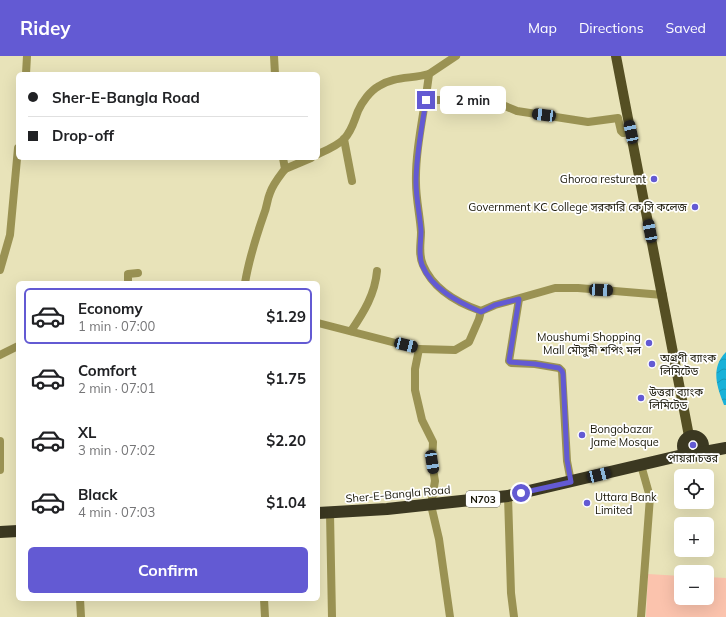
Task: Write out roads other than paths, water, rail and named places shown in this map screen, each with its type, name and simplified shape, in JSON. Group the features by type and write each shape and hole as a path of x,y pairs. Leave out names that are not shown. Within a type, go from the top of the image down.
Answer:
{"highway":[{"name":"N703","path":"692,444 726,444"},
{"name":"N703","path":"692,444 726,448"},
{"name":"Sher-E-Bangla Road","path":"320,514 431,505 508,496 643,464 692,444"},
{"path":"0,532 16,531"}],"main road":[{"path":"616,56 692,444"},
{"path":"622,56 692,444"}],"street":[{"path":"26,72 27,56"},
{"path":"274,56 275,72"},
{"path":"320,153 335,146 344,139 354,123 357,112 362,103 373,90 394,79 418,78 429,74 456,56"},
{"path":"429,74 418,153 416,183 421,233 420,252 422,264 429,276 442,290 456,300 481,312"},
{"path":"426,100 487,100 517,111 588,122 618,118 621,131 623,133 631,132"},
{"path":"344,139 352,181"},
{"path":"0,270 10,235 17,160"},
{"path":"283,160 285,169"},
{"path":"245,281 255,240 266,208 269,194 277,179 285,169 306,160"},
{"path":"351,331 363,314 371,297 376,281 377,271"},
{"path":"128,281 128,274 138,273"},
{"path":"320,323 419,349 455,350 469,342 481,312 495,305 555,288 578,288 663,295"},
{"path":"519,299 509,361 511,363 535,364 559,368 562,371 567,460 571,482"},
{"path":"0,355 16,347"},
{"path":"419,349 415,369 415,390 422,420 433,442 432,462 435,481 431,505 439,539 450,617"},
{"path":"0,441 0,470"},
{"path":"641,617 650,496 643,464"},
{"path":"508,496 511,592 514,617"},
{"path":"330,513 332,617"},
{"path":"80,601 81,617"},
{"path":"264,601 265,617"}],"water":[{"path":"726,352 726,405 724,405 717,385 716,371 721,358"}],"place":[{"name":"Ghoroa resturent","path":"654,179"},
{"name":"Government KC College সরকারি কে সি কলেজ","path":"695,207"},
{"name":"Moushumi Shopping Mall মৌসুমী শপিং মল","path":"649,343"},
{"name":"অগ্রণী ব্যাংক লিমিটেড","path":"652,364"},
{"name":"উত্তরা ব্যাংক লিমিটেড","path":"641,398"},
{"name":"Bongobazar Jame Mosque","path":"582,435"},
{"name":"পায়রা চত্তর","path":"693,445"},
{"name":"Uttara Bank Limited","path":"587,503"}]}
